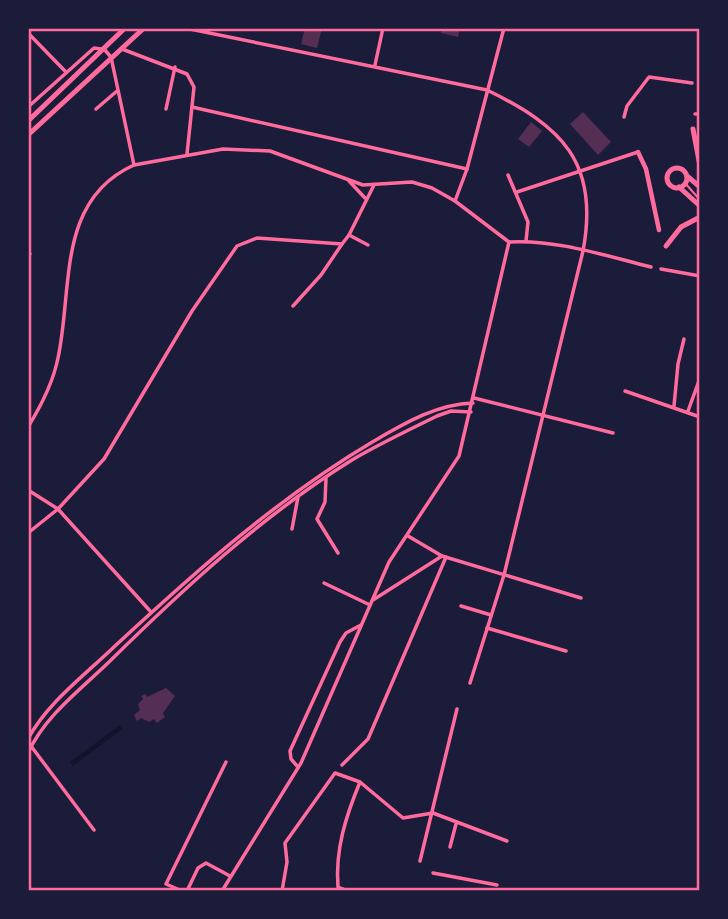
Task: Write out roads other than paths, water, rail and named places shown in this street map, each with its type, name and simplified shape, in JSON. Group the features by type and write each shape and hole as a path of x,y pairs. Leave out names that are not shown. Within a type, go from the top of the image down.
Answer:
{"main road":[{"path":"28,121 125,28"},
{"path":"28,135 144,28"},
{"path":"693,130 700,166"},
{"path":"638,152 646,169 659,230"},
{"path":"700,187 679,168 669,172 668,183 679,187 700,206"},
{"path":"679,187 685,183 687,176"},
{"path":"666,246 681,227 700,217"}],"street":[{"path":"185,28 487,90 528,110 544,122 569,149 580,170 588,216 583,251 504,575 470,683"},
{"path":"375,65 383,28"},
{"path":"455,201 467,169 504,28"},
{"path":"28,33 66,72"},
{"path":"28,107 94,48 104,49 111,57 134,164"},
{"path":"121,48 175,67 187,74 194,87 187,154"},
{"path":"166,109 175,67"},
{"path":"624,117 626,106 649,77 692,83"},
{"path":"96,109 117,91"},
{"path":"192,107 467,169"},
{"path":"28,427 43,403 58,359 70,254 79,220 114,174 134,164 187,154 240,149 270,151 349,181 374,185 412,183 432,188 455,201 509,242 526,241 583,251 651,267"},
{"path":"517,192 638,152"},
{"path":"508,175 528,222 526,241"},
{"path":"349,181 365,198"},
{"path":"293,306 321,275 349,235 365,198 374,185"},
{"path":"349,235 368,245"},
{"path":"28,534 58,509 104,459 205,290 237,246 257,238 341,244"},
{"path":"222,891 298,767 389,562 459,456 509,242"},
{"path":"661,269 700,276"},
{"path":"674,406 678,364 684,339"},
{"path":"688,411 700,378"},
{"path":"625,391 700,417"},
{"path":"28,740 55,705 150,612 264,516 345,458 397,428 446,404 473,400 613,433"},
{"path":"28,740 211,567 298,498 352,460 437,416 451,411 471,412"},
{"path":"326,478 325,502 317,519 338,552"},
{"path":"28,490 58,509 150,612"},
{"path":"292,529 298,498"},
{"path":"408,536 444,556 581,598"},
{"path":"370,604 444,556"},
{"path":"342,765 368,739 444,556"},
{"path":"324,583 370,604"},
{"path":"461,606 491,615"},
{"path":"298,767 290,751 340,642 346,634 361,625"},
{"path":"487,628 566,651"},
{"path":"420,861 457,709"},
{"path":"28,753 37,734"},
{"path":"31,746 94,830"},
{"path":"182,891 166,884 226,762"},
{"path":"282,891 287,862 285,843 335,773 360,782 402,818 433,813 456,824 507,841"},
{"path":"348,891 338,887 337,868 345,819 360,782"},
{"path":"450,847 456,824"},
{"path":"187,891 198,868 206,863 230,876"},
{"path":"433,873 497,885"}],"lane":[{"path":"685,183 700,200"}]}
